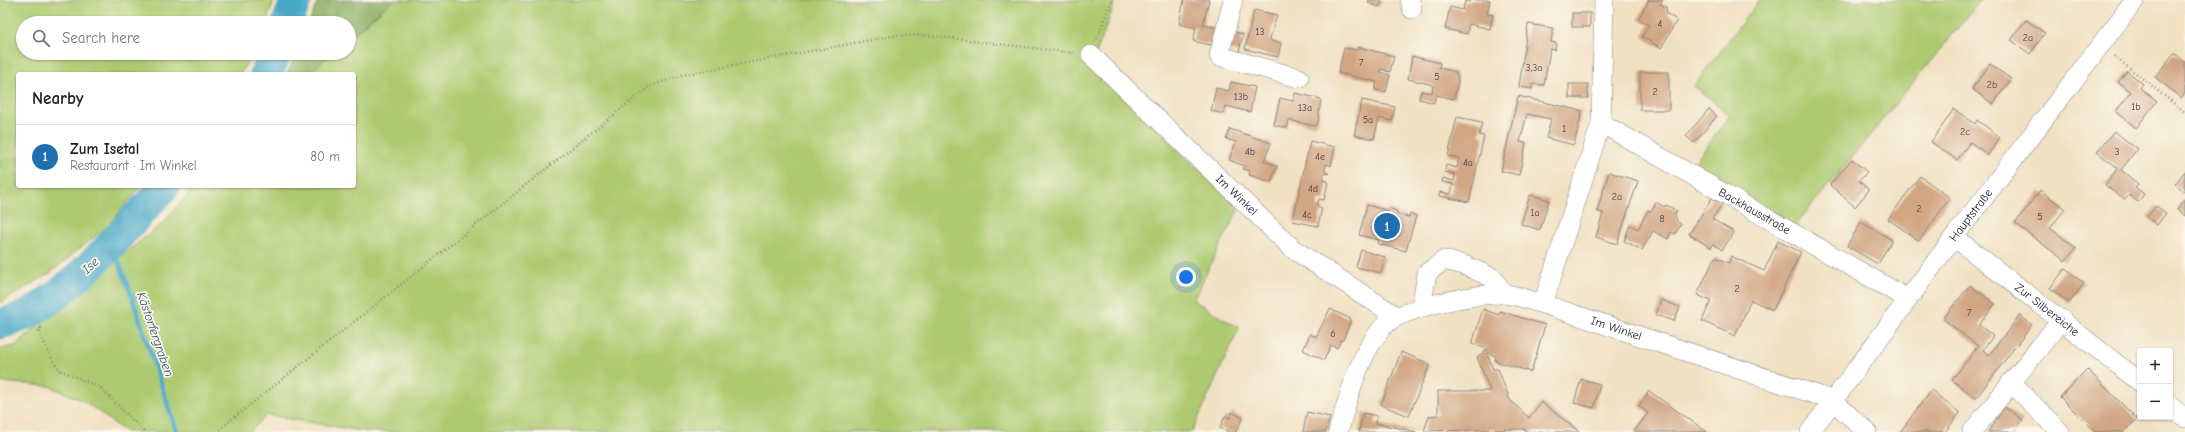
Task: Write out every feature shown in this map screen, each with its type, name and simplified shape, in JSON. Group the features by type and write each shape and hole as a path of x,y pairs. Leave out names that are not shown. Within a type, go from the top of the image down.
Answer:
{"street":[{"path":"1233,0 1219,56 1299,78"},
{"path":"1543,304 1601,122 1604,0"},
{"name":"Hauptstraße","path":"1810,432 1832,400 1954,237 2135,0"},
{"name":"Im Winkel","path":"1091,55 1293,250 1396,316"},
{"name":"Backhausstraße","path":"1601,122 1908,300"},
{"name":"Zur Silbereiche","path":"1954,237 2062,319 2137,380"},
{"path":"1421,308 1427,273 1444,260 1464,265 1494,278 1504,294"},
{"name":"Im Winkel","path":"1338,432 1364,354 1384,326 1396,316 1421,308 1471,298 1504,294 1543,304 1832,400"},
{"path":"1972,432 2062,319"},
{"path":"2011,382 2060,432"},
{"path":"1832,400 1867,432"},
{"path":"2173,408 2185,418"}],"path":[{"path":"216,432 650,86 682,75 892,36 924,35 1091,55 1112,0"},
{"path":"2100,45 2185,112"},
{"path":"43,325 39,330 40,336 53,361 60,370 101,388 144,432"}],"green space":[{"path":"0,0 274,0 268,16 16,16 16,60 249,60 241,72 16,72 16,188 139,188 109,225 50,273 0,303"},
{"path":"318,0 393,0 356,32 356,16 312,16"},
{"path":"393,0 1116,0 1091,67 1239,208 1193,300 1239,328 1192,432 367,432 267,415 250,432 126,432 84,401 49,386 0,382 0,349 15,346 57,308 163,223 193,188 356,188 356,72 310,72 324,60 356,60 356,32"},
{"path":"1759,0 1981,0 1790,232 1688,172 1730,115 1694,86"},
{"path":"294,60 324,60 310,72 288,72"}],"building":[{"path":"1184,0 1209,0 1203,25 1219,28 1215,46 1193,41 1196,28 1179,24"},
{"path":"1369,0 1382,0 1379,7 1368,3"},
{"path":"1471,0 1490,0 1487,14 1493,15 1490,29 1469,24 1467,34 1445,29 1450,7 1463,10 1465,1 1470,2"},
{"path":"1649,0 1663,0 1660,4 1666,7 1667,14 1677,20 1661,48 1642,37 1649,25 1638,19"},
{"path":"1254,10 1277,15 1270,38 1271,41 1281,43 1278,57 1245,49"},
{"path":"1572,13 1590,13 1590,27 1572,27"},
{"path":"2026,20 2045,33 2030,54 2011,40"},
{"path":"1528,24 1553,28 1551,42 1556,43 1555,50 1550,49 1544,85 1532,84 1532,89 1519,87"},
{"path":"1229,31 1243,34 1239,52 1225,49"},
{"path":"1358,47 1394,56 1390,72 1381,69 1380,72 1390,75 1386,92 1375,90 1377,82 1338,73 1344,48 1357,50"},
{"path":"2174,53 2185,62 2185,93 2181,98 2155,77"},
{"path":"1412,56 1440,63 1439,68 1456,72 1458,81 1454,99 1436,95 1434,103 1419,99 1421,91 1432,93 1433,85 1408,79"},
{"path":"1990,64 2011,79 1993,104 1972,89"},
{"path":"2127,71 2143,84 2140,88 2157,101 2136,128 2116,111 2131,92 2118,82"},
{"path":"1640,72 1669,72 1669,110 1640,110"},
{"path":"1231,82 1255,87 1250,112 1226,106 1224,114 1211,111 1216,88 1229,91"},
{"path":"1569,84 1588,84 1588,98 1569,98"},
{"path":"1295,93 1321,99 1318,122 1315,126 1289,120 1287,128 1274,125 1280,98 1293,101"},
{"path":"1518,96 1582,111 1574,145 1546,138 1551,119 1527,114 1520,142 1526,143 1519,175 1501,171"},
{"path":"1362,100 1395,107 1392,121 1379,118 1374,139 1354,135"},
{"path":"1709,109 1717,116 1694,143 1686,136"},
{"path":"1954,109 1975,124 1977,120 2000,137 1988,155 1970,142 1957,160 1931,142"},
{"path":"1457,117 1482,122 1479,135 1484,136 1469,202 1439,196 1440,192 1451,194 1453,184 1442,182 1443,178 1454,181 1455,174 1445,172 1446,165 1457,168 1459,158 1448,156"},
{"path":"1230,129 1271,143 1264,161 1277,166 1271,182 1249,175 1250,171 1243,169 1245,166 1229,160 1236,142 1226,139"},
{"path":"2114,131 2137,149 2121,170 2138,184 2135,187 2144,194 2138,202 2129,195 2125,200 2105,185 2118,168 2097,152"},
{"path":"1310,141 1335,147 1331,166 1326,164 1325,171 1329,174 1324,173 1323,180 1328,182 1324,200 1319,199 1317,206 1322,208 1318,226 1293,221"},
{"path":"1852,159 1867,172 1859,181 1869,190 1855,207 1830,185"},
{"path":"2185,171 2185,192 2175,184"},
{"path":"1609,172 1638,181 1617,244 1596,237 1603,213 1597,211"},
{"path":"1920,176 1950,198 1919,241 1888,219"},
{"path":"2040,190 2065,209 2050,228 2076,248 2065,261 2015,223"},
{"path":"1530,195 1549,200 1540,230 1521,224"},
{"path":"1712,198 1722,204 1712,219 1734,232 1722,250 1713,244 1711,248 1689,234"},
{"path":"2185,199 2185,216 2177,210"},
{"path":"1656,202 1664,207 1666,205 1677,211 1675,214 1677,222 1681,224 1675,234 1671,232 1668,239 1653,231 1642,250 1624,241 1630,225 1638,229 1648,210 1651,212"},
{"path":"1367,205 1388,211 1388,208 1397,211 1396,214 1409,217 1410,214 1416,216 1406,251 1378,244 1379,240 1359,235"},
{"path":"2156,206 2166,213 2157,225 2147,217"},
{"path":"1861,222 1892,240 1878,264 1847,246"},
{"path":"1778,241 1801,252 1773,310 1751,300 1735,336 1702,321 1711,301 1697,295 1715,257 1729,263 1731,256 1764,271"},
{"path":"1361,250 1385,257 1381,273 1356,267"},
{"path":"2065,269 2084,283 2069,303 2050,288"},
{"path":"1970,285 1995,304 1979,325 1993,336 1983,350 1989,355 2020,315 2032,325 1976,398 1952,380 1978,346 1943,319"},
{"path":"1661,300 1680,307 1674,321 1656,315"},
{"path":"1330,309 1351,319 1343,340 1341,340 1337,348 1331,345 1324,360 1303,350 1310,334 1316,337"},
{"path":"1483,309 1499,315 1500,311 1545,325 1531,372 1495,361 1496,356 1487,353 1493,369 1498,369 1510,400 1529,418 1541,402 1580,432 1528,432 1524,429 1424,431 1429,416 1438,415 1438,391 1490,391 1477,357 1488,349 1472,344"},
{"path":"1401,352 1430,364 1409,416 1381,405"},
{"path":"2087,369 2137,419 2125,432 2095,432 2060,397"},
{"path":"1581,379 1600,384 1594,408 1574,403"},
{"path":"1931,390 1960,413 1945,432 1900,432"},
{"path":"1649,391 1707,432 1634,432 1648,413 1639,406"},
{"path":"2005,407 2023,420 2014,432 1988,432"},
{"path":"1232,412 1243,418 1236,432 1229,432 1220,428 1225,416 1230,418"},
{"path":"1307,412 1330,417 1326,432 1303,432"},
{"path":"1363,413 1377,416 1375,423 1416,432 1359,432"}],"waterway":[{"name":"Ise","path":"290,16 296,0"},
{"name":"Ise","path":"267,72 273,60"},
{"name":"Ise","path":"0,324 26,315 64,289 100,256 163,188"},
{"name":"Kästorfergraben","path":"111,243 130,291 177,432"}],"place":[{"name":"Zum Isetal","path":"1387,226"}]}
